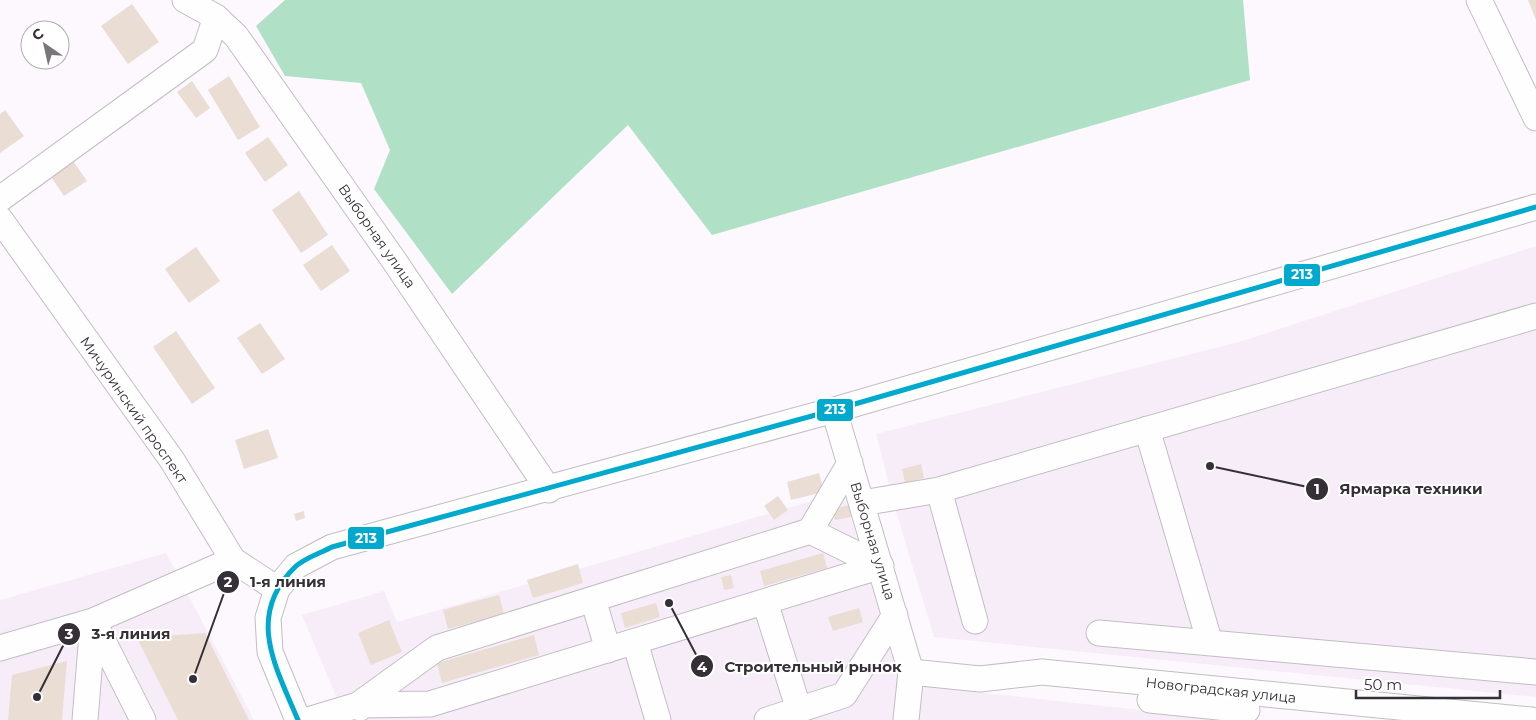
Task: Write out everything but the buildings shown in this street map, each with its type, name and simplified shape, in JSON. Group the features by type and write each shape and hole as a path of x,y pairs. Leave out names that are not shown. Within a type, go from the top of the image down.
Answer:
{"street":[{"name":"Выборная улица","path":"185,0 216,17 236,36 388,251 549,490"},
{"path":"1479,0 1536,118"},
{"path":"0,199 205,50 216,17"},
{"path":"298,720 270,652 268,618 277,589 296,566 332,548 549,490 834,410 1536,207"},
{"name":"Мичуринский проспект","path":"0,219 172,460 233,560 277,589"},
{"path":"862,503 939,490 1536,316"},
{"name":"Выборная улица","path":"834,410 911,672"},
{"path":"1147,429 1210,643"},
{"path":"362,712 437,648 810,531 850,463"},
{"path":"939,490 975,621"},
{"path":"810,531 881,566"},
{"path":"0,648 94,622 233,560"},
{"path":"308,720 430,704 881,566"},
{"path":"593,599 608,650"},
{"path":"765,602 799,710"},
{"path":"767,720 844,695 895,615"},
{"path":"85,720 94,622"},
{"path":"94,622 143,720"},
{"path":"1099,634 1536,672"},
{"path":"635,642 658,720"},
{"path":"906,720 911,672"},
{"name":"Новоградская улица","path":"911,672 980,679 1042,672 1530,720"},
{"path":"1042,672 1086,693 1153,710 1247,710"}],"shaded area":[{"path":"1536,246 1536,697 934,637 892,498 876,434 1242,341"},
{"path":"843,492 898,676 895,720 346,720 302,615 384,591 397,622"},
{"path":"166,553 254,720 0,720 0,600"},
{"path":"918,686 1232,720 914,720"}],"green space":[{"path":"285,0 1243,0 1250,80 712,235 628,125 452,294 374,189 390,150 361,83 285,76 256,26"}],"transit line":[{"name":"213","path":"298,720 274,661 268,623 271,604 280,585 295,567 308,558 332,547 834,410 1536,207"}],"place":[{"name":"Ярмарка техники","path":"1210,466"},
{"name":"Строительный рынок","path":"669,603"},
{"name":"1-я линия","path":"193,679"},
{"name":"3-я линия","path":"37,697"}]}
